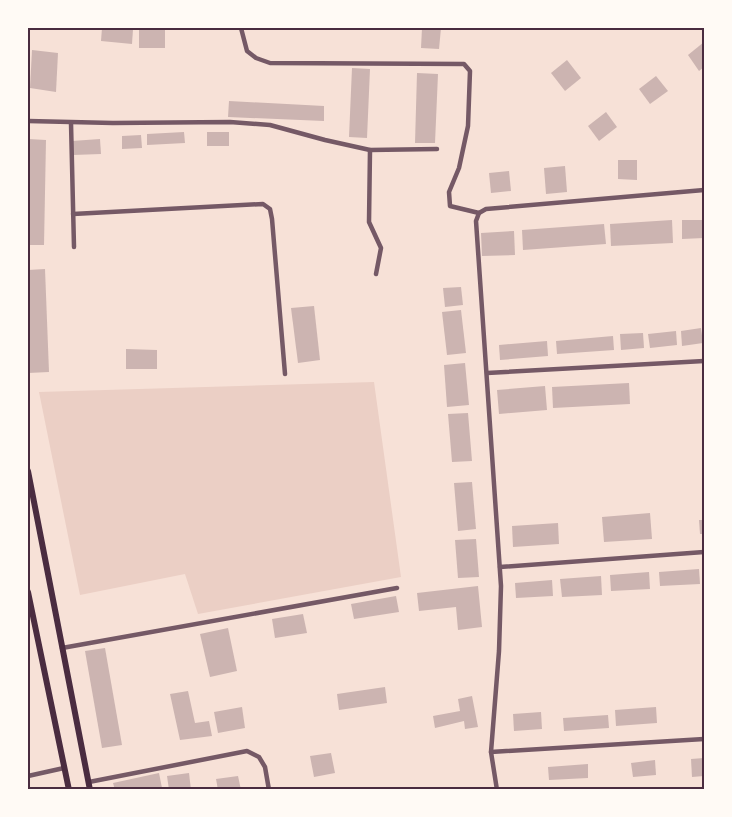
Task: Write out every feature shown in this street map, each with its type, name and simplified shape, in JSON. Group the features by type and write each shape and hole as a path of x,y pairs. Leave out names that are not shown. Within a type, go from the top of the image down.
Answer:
{"main road":[{"path":"28,471 90,790"},
{"path":"28,592 69,790"}],"street":[{"path":"241,28 248,51 256,58 270,63 464,64 470,71 468,126 459,168 449,192 450,206 479,213 486,210 704,190"},
{"path":"28,121 71,123 230,122 270,125 370,150 437,149"},
{"path":"71,123 74,247"},
{"path":"370,150 369,222 381,248 376,274"},
{"path":"73,214 263,204 270,208 285,374"},
{"path":"479,213 476,221 501,586 499,651 491,752 497,790"},
{"path":"487,373 704,361"},
{"path":"500,566 704,552"},
{"path":"62,648 396,588"},
{"path":"491,752 704,739"},
{"path":"89,782 247,751 259,757 265,768 269,790"},
{"path":"28,776 64,768"}],"shaded area":[{"path":"374,382 401,577 198,614 185,574 80,595 39,392"}],"building":[{"path":"102,28 133,29 132,44 101,41"},
{"path":"422,28 441,28 439,49 421,48"},
{"path":"139,30 165,30 165,48 139,48"},
{"path":"704,42 704,67 699,71 688,55"},
{"path":"32,50 58,53 56,92 30,88"},
{"path":"567,60 581,78 565,91 551,73"},
{"path":"352,68 370,69 367,138 349,137"},
{"path":"417,73 438,74 435,143 415,143"},
{"path":"656,76 668,91 650,104 639,89"},
{"path":"229,101 324,106 324,121 228,117"},
{"path":"606,112 617,127 599,141 588,126"},
{"path":"184,132 185,143 147,145 147,134"},
{"path":"207,132 229,132 229,146 207,146"},
{"path":"141,135 142,148 122,149 122,136"},
{"path":"28,139 46,140 44,245 28,245"},
{"path":"100,139 101,154 73,155 72,141"},
{"path":"618,160 637,160 637,180 618,179"},
{"path":"565,166 567,192 546,194 544,168"},
{"path":"509,171 511,191 491,193 489,173"},
{"path":"672,220 673,243 611,246 610,224"},
{"path":"682,220 704,220 704,238 682,239"},
{"path":"604,224 606,244 523,250 522,230"},
{"path":"514,231 515,255 482,256 481,233"},
{"path":"45,269 49,372 28,373 28,270"},
{"path":"461,287 463,305 445,307 443,288"},
{"path":"314,306 320,360 298,363 291,308"},
{"path":"461,310 466,353 447,355 442,312"},
{"path":"701,328 703,343 682,346 681,331"},
{"path":"676,331 677,345 650,348 648,334"},
{"path":"643,333 644,348 621,350 620,334"},
{"path":"613,336 614,350 557,354 556,341"},
{"path":"547,341 548,356 500,360 499,345"},
{"path":"126,349 157,350 157,369 126,369"},
{"path":"465,363 469,405 447,407 444,365"},
{"path":"629,383 630,404 553,408 552,387"},
{"path":"545,386 547,410 499,414 497,390"},
{"path":"468,413 472,461 452,462 448,414"},
{"path":"472,482 476,529 458,531 454,483"},
{"path":"650,513 652,539 604,542 602,517"},
{"path":"699,520 704,520 704,534 700,534"},
{"path":"558,523 559,544 513,547 512,526"},
{"path":"476,539 479,577 458,578 455,540"},
{"path":"699,569 700,584 660,586 659,572"},
{"path":"649,572 650,589 611,591 610,575"},
{"path":"601,576 602,595 562,597 560,579"},
{"path":"552,580 553,596 516,598 515,583"},
{"path":"478,586 482,627 458,630 456,607 419,611 417,593"},
{"path":"396,596 399,612 354,619 351,604"},
{"path":"303,614 307,633 275,638 272,619"},
{"path":"228,628 237,671 210,677 200,634"},
{"path":"105,648 122,745 102,748 85,651"},
{"path":"385,687 387,703 339,710 337,694"},
{"path":"188,691 195,723 209,721 212,736 180,740 170,694"},
{"path":"472,696 478,727 465,729 464,721 435,728 433,716 460,711 458,699"},
{"path":"242,707 245,728 218,733 214,712"},
{"path":"656,707 657,723 616,726 615,710"},
{"path":"541,712 542,729 514,731 513,714"},
{"path":"608,715 609,728 564,731 563,718"},
{"path":"331,753 335,773 314,777 310,756"},
{"path":"704,758 704,776 692,777 691,759"},
{"path":"655,760 656,775 633,777 631,763"},
{"path":"588,764 588,778 549,780 548,767"},
{"path":"159,773 162,788 156,790 115,790 113,783"},
{"path":"189,773 191,790 169,790 167,776"},
{"path":"238,776 241,790 218,790 216,779"}]}
